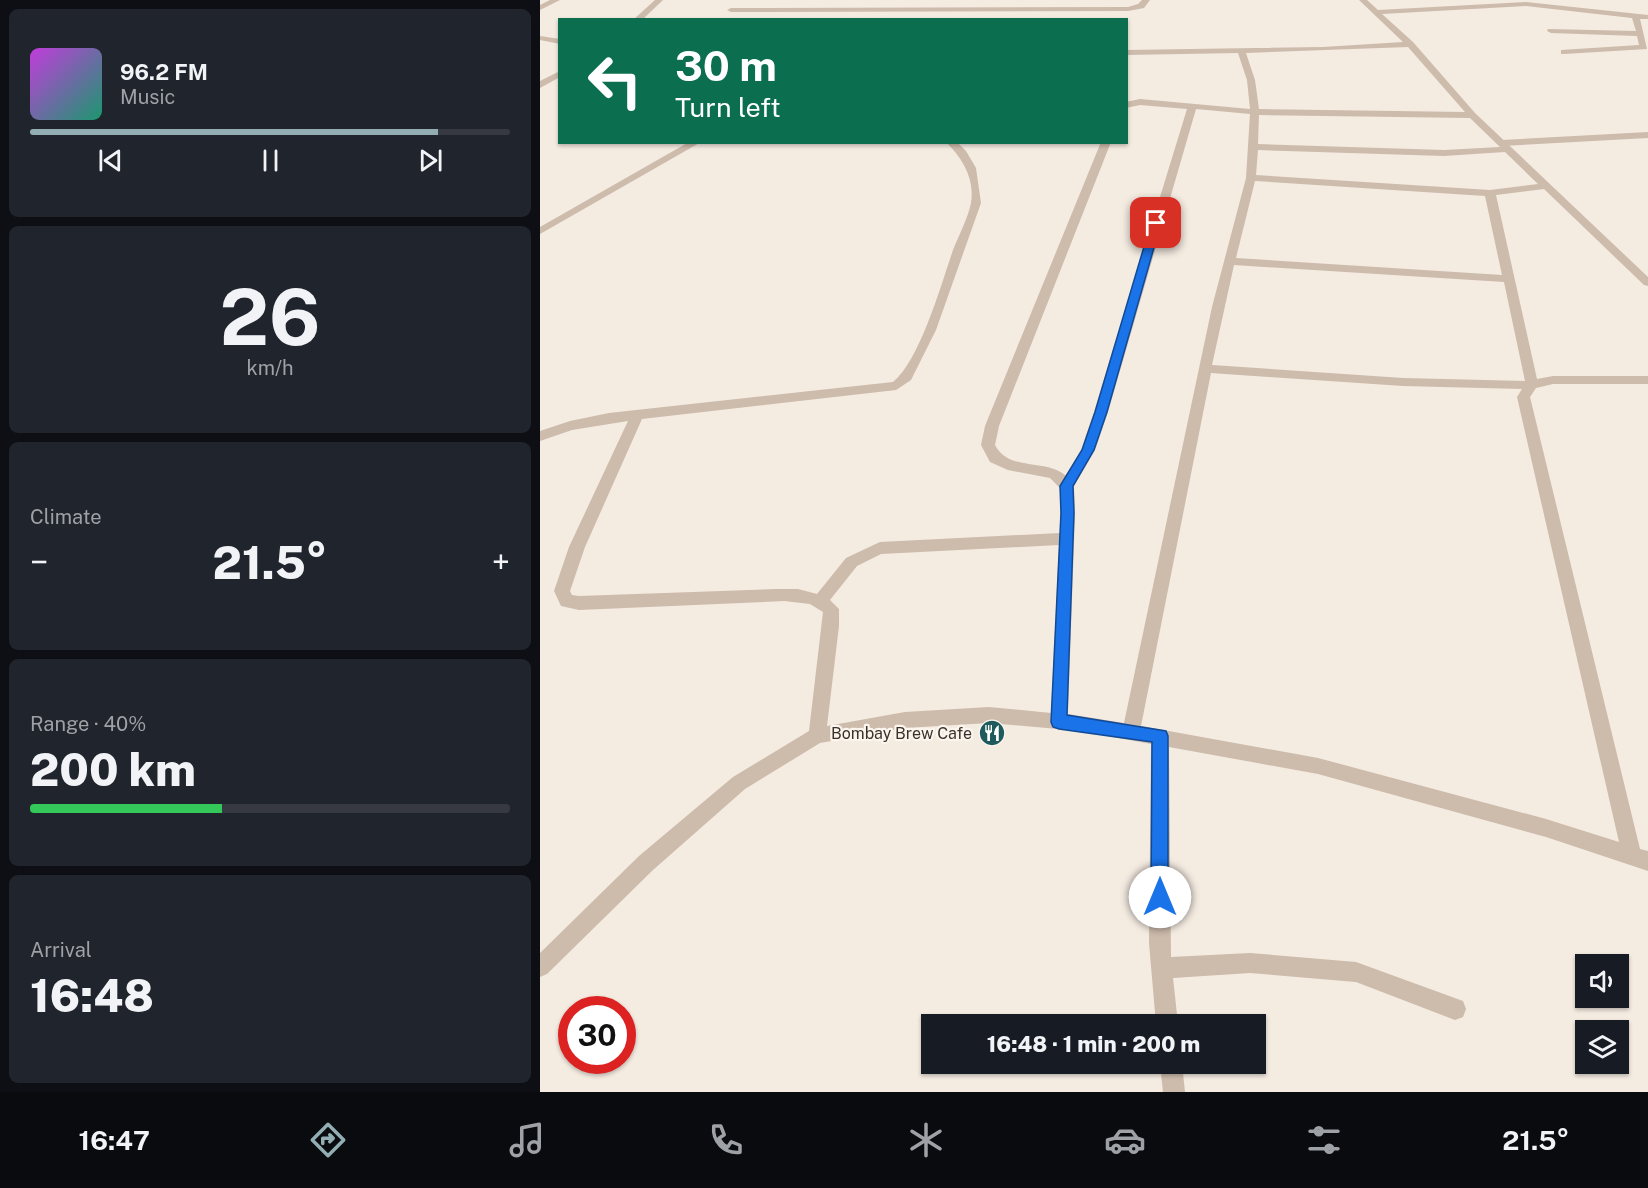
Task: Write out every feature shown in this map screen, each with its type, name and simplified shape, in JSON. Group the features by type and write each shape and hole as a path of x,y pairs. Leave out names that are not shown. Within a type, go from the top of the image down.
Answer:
{"street":[{"path":"540,8 556,0"},
{"path":"639,18 659,0"},
{"path":"731,10 1128,9 1137,8 1146,0"},
{"path":"1363,0 1410,44 1472,115 1648,283"},
{"path":"1376,12 1485,3 1550,6 1648,18"},
{"path":"815,18 819,8"},
{"path":"1564,52 1640,48 1644,45 1636,17"},
{"path":"1551,32 1641,34"},
{"path":"540,38 558,42"},
{"path":"1128,53 1410,44"},
{"path":"1131,732 1206,369 1251,178 1255,112 1251,80 1241,51"},
{"path":"540,85 558,74"},
{"path":"549,80 558,80"},
{"path":"1128,104 1140,102 1255,112 1472,115"},
{"path":"1059,722 1067,486 1088,450 1101,412 1192,106"},
{"path":"1254,147 1444,153 1648,135"},
{"path":"540,231 693,144"},
{"path":"540,436 570,426 637,415 896,386 907,377 930,330 976,203 976,188 967,158 954,144"},
{"path":"1067,486 1054,474 1008,465 995,458 988,445 992,426 1105,144"},
{"path":"1251,178 1490,193 1547,186"},
{"path":"1490,193 1532,385 1523,397 1640,858"},
{"path":"1230,261 1509,279"},
{"path":"1206,369 1403,382 1532,385 1553,380 1648,380"},
{"path":"637,415 577,547 562,591 567,601 579,603 776,595 806,596 821,600 831,609 831,626 817,736"},
{"path":"821,600 849,562 862,554 880,548 1066,539"},
{"path":"540,967 646,863 739,783 817,736 905,720 988,715 1160,736 1318,766 1546,828 1640,858"},
{"path":"1160,736 1159,943 1166,1014"},
{"path":"1162,968 1250,963 1356,972 1455,1009"},
{"path":"1172,1074 1174,1092"}],"place":[{"name":"Bombay Brew Cafe","path":"992,733"}],"route":[{"path":"1156,223 1101,412 1088,450 1067,486 1068,513 1059,722 1080,723 1160,736 1160,897"}]}
